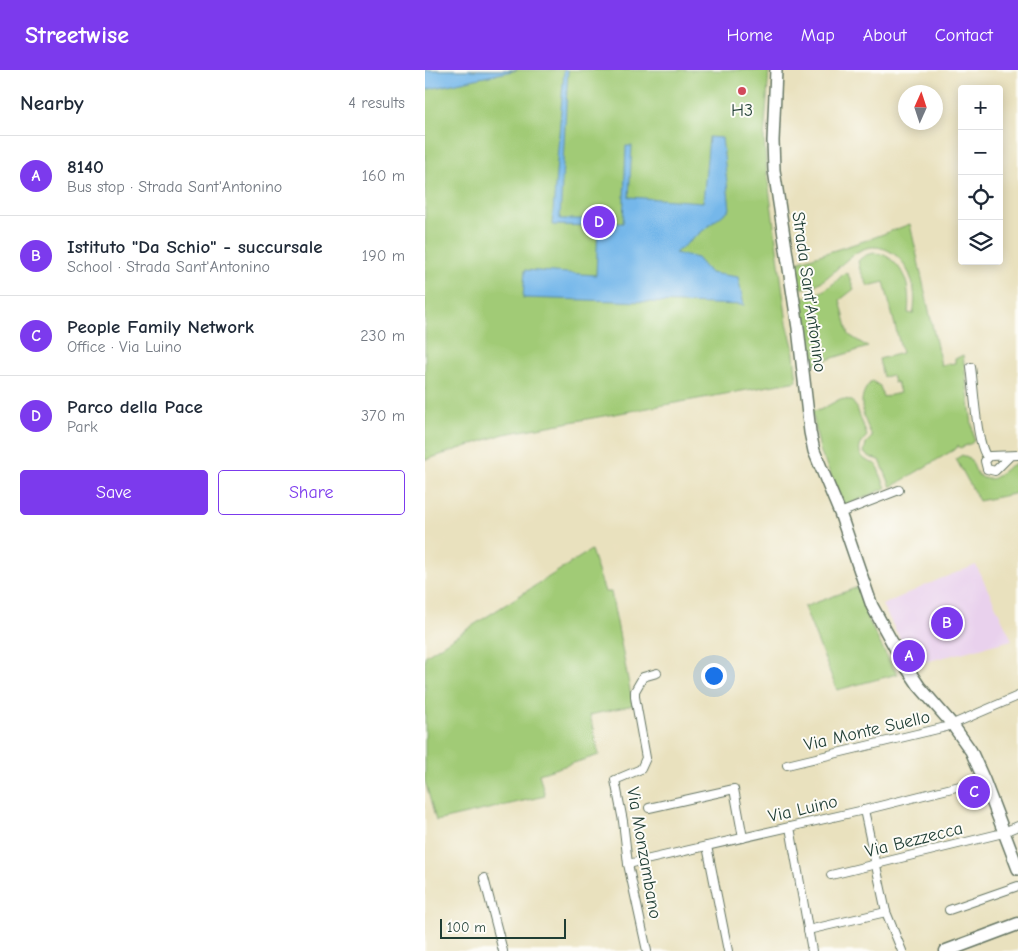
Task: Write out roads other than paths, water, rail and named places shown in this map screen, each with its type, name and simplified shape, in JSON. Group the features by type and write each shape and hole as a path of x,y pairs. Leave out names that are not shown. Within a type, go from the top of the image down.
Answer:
{"main road":[{"name":"Strada Sant'Antonino","path":"776,70 773,141 774,170 797,320 810,432 814,451 840,513 872,606 903,662 919,686 953,724 971,750 1018,869"},
{"path":"946,951 1018,924"}],"street":[{"path":"971,367 980,437 983,453 987,457"},
{"path":"987,457 1014,455"},
{"path":"987,457 985,461 987,469 995,471 1014,455"},
{"path":"840,513 899,490"},
{"name":"Via Monzambano","path":"647,951 628,864 623,821 615,780 641,770 645,758 636,708 635,691 643,677 657,673"},
{"name":"Via Monte Suello","path":"787,765 946,727 1018,696"},
{"name":"Via Luino","path":"628,864 865,810 984,780"},
{"path":"649,808 734,789 743,838"},
{"path":"865,810 887,912 902,951"},
{"name":"Via Bezzecca","path":"831,875 1004,832 1018,826"},
{"path":"790,827 812,951"},
{"path":"707,846 728,951"},
{"path":"485,878 503,951"},
{"path":"949,910 1018,886"},
{"path":"808,930 887,912"}],"water":[{"path":"425,70 517,70 425,90"},
{"path":"564,70 568,70 560,219 600,219 600,223 623,223 626,146 632,146 629,197 703,202 709,137 722,138 730,209 675,253 697,258 710,273 738,277 744,305 523,298 525,270 596,275 598,226 552,225"}],"place":[{"name":"H3","path":"742,91"},
{"name":"Parco della Pace","path":"599,222"},
{"name":"Istituto \"Da Schio\" - succursale","path":"947,623"},
{"name":"8140","path":"909,656"},
{"name":"People Family Network","path":"974,792"}]}
